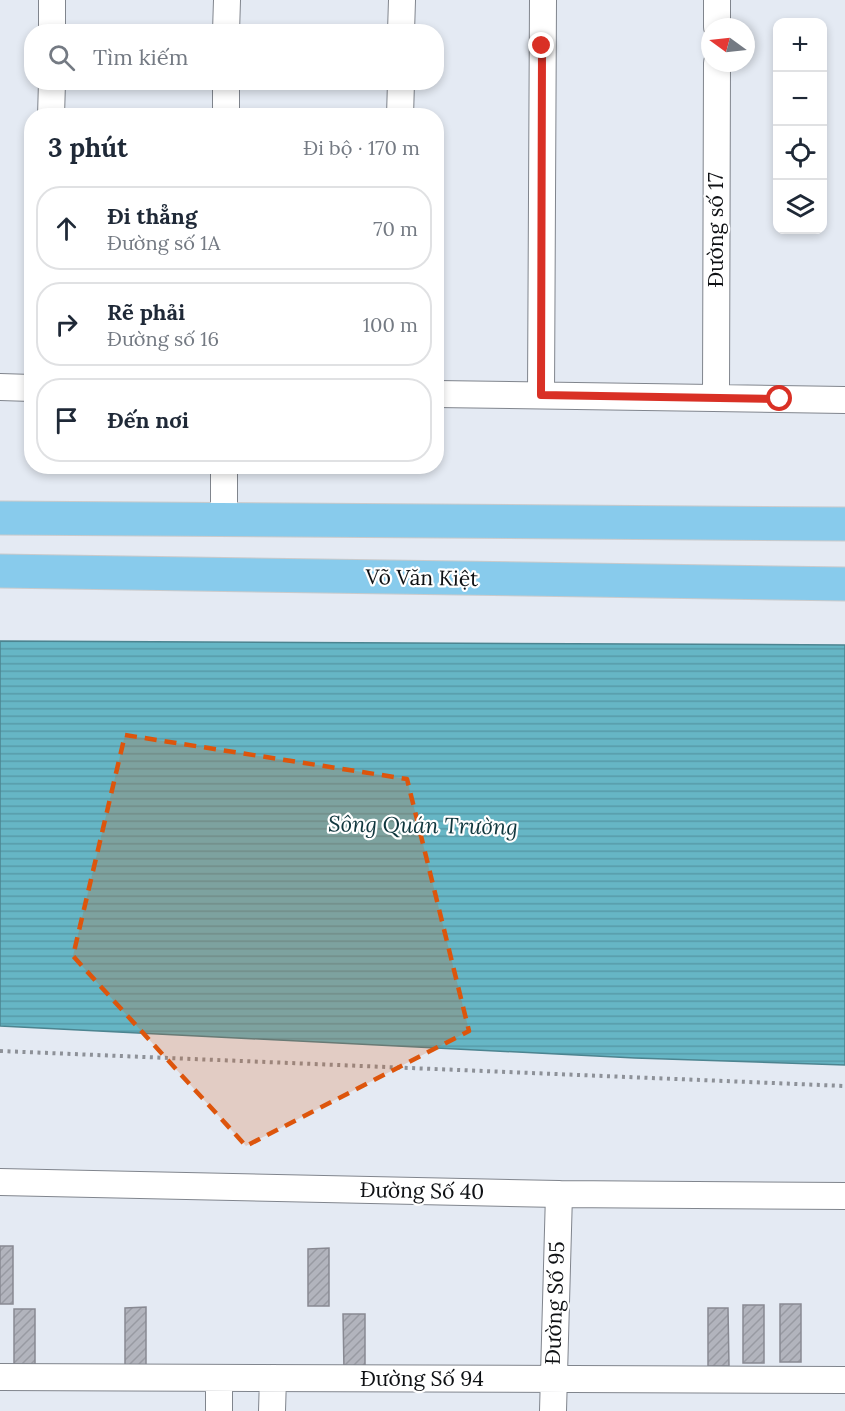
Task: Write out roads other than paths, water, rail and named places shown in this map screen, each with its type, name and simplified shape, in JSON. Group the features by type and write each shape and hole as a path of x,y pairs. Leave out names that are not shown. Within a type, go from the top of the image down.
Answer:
{"main road":[{"path":"0,518 845,524"},
{"name":"Võ Văn Kiệt","path":"0,571 845,584"}],"street":[{"path":"52,0 52,24"},
{"path":"226,0 226,24"},
{"path":"401,24 402,0"},
{"path":"541,395 543,0"},
{"path":"717,0 717,18"},
{"name":"Đường số 17","path":"716,397 717,72"},
{"path":"51,108 52,90"},
{"path":"226,90 226,108"},
{"path":"400,108 401,90"},
{"path":"0,387 24,388"},
{"path":"444,394 845,400"},
{"path":"224,474 224,520"},
{"name":"Đường Số 40","path":"0,1182 559,1194 845,1196"},
{"name":"Đường Số 95","path":"553,1411 559,1194"},
{"name":"Đường Số 94","path":"0,1377 845,1380"},
{"path":"219,1378 219,1411"},
{"path":"272,1411 273,1378"}],"water":[{"name":"Sông Quán Trường","path":"0,641 845,645 845,1065 635,1058 0,1026"}]}
